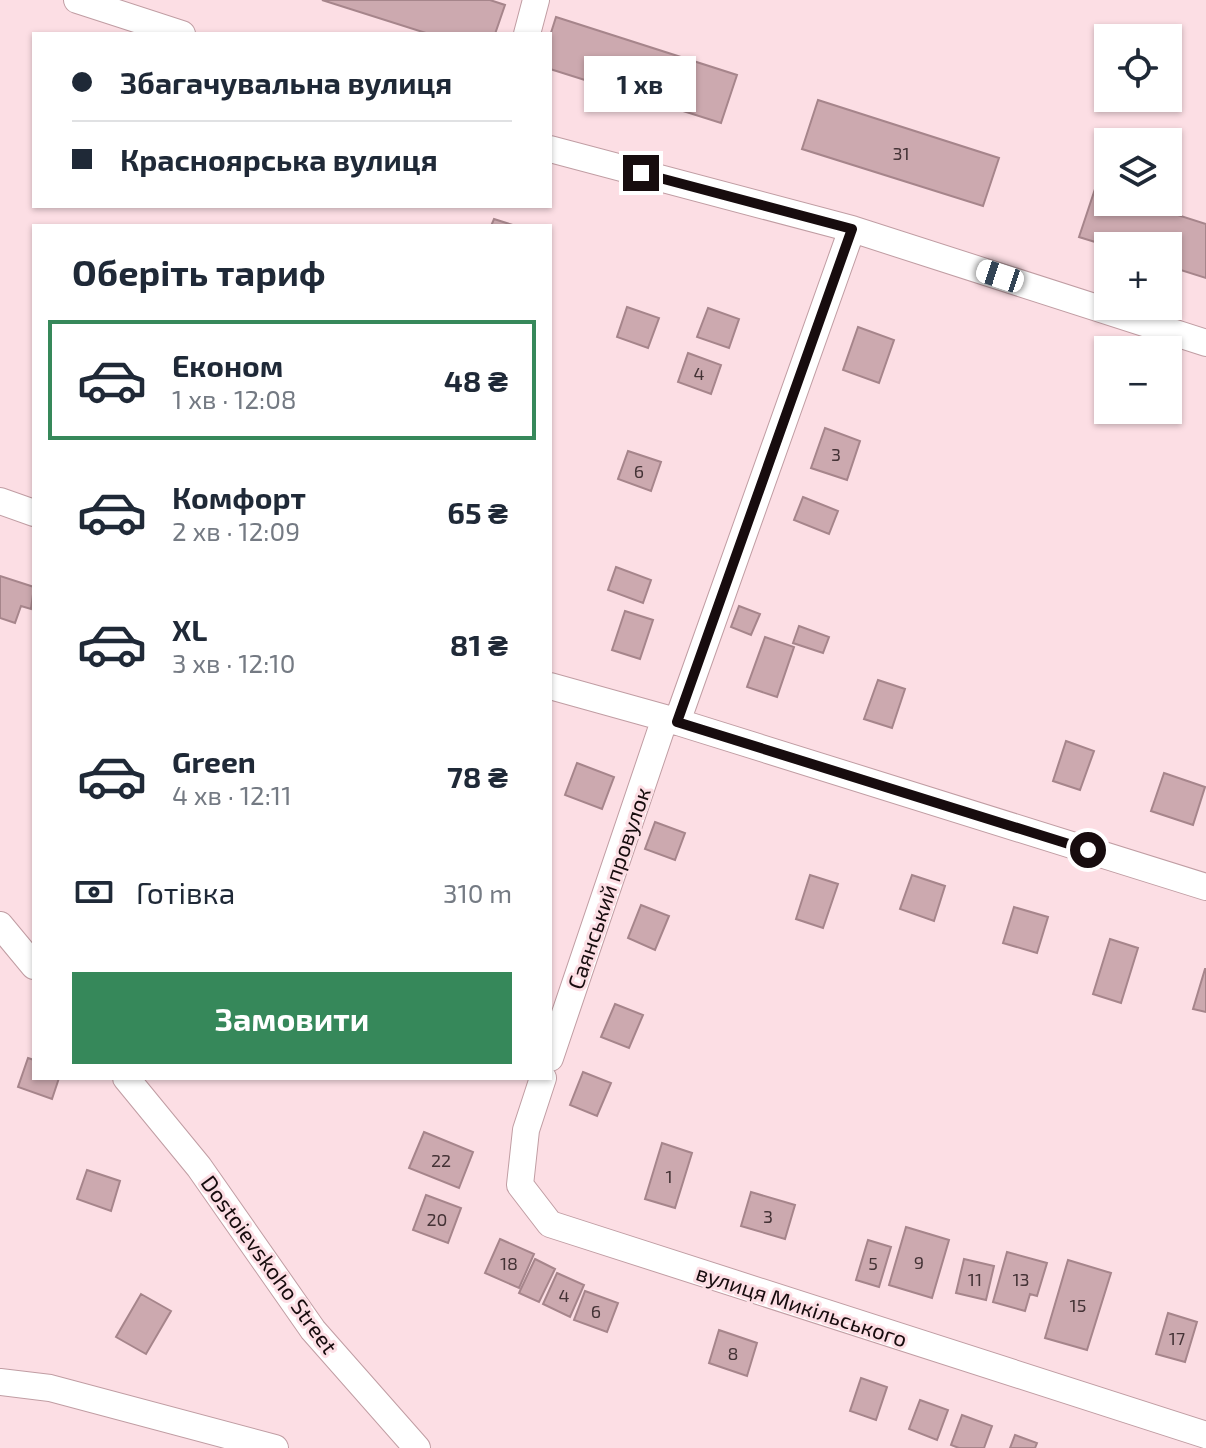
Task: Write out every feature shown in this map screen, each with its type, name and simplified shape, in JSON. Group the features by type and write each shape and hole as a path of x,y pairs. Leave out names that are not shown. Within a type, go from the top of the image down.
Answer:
{"street":[{"path":"77,0 176,32"},
{"path":"528,32 536,0"},
{"path":"552,150 852,229 1206,343"},
{"path":"552,1052 852,229"},
{"path":"0,501 32,512"},
{"path":"552,687 671,720 1206,887"},
{"path":"0,925 32,964"},
{"name":"Dostoievskoho Street","path":"128,1080 199,1167 313,1330 417,1448"},
{"name":"вулиця Микільського","path":"542,1080 526,1130 520,1185 550,1224 1206,1435"},
{"path":"0,1382 50,1388 275,1448"}],"building":[{"path":"322,0 490,0 505,5 496,32 423,32"},
{"path":"556,17 737,75 721,123 552,70 551,32"},
{"path":"818,100 999,158 983,206 802,149"},
{"path":"1094,192 1094,216 1181,216 1206,224 1206,278 1182,270 1182,232 1094,232 1094,242 1079,237"},
{"path":"494,219 510,224 492,224"},
{"path":"627,307 659,318 648,348 617,337"},
{"path":"708,308 739,319 729,348 697,337"},
{"path":"858,327 894,340 879,383 843,370"},
{"path":"688,353 721,365 711,394 678,382"},
{"path":"825,428 860,441 847,480 811,468"},
{"path":"628,451 661,462 651,491 618,479"},
{"path":"803,497 838,511 829,534 794,520"},
{"path":"616,567 651,580 643,603 608,590"},
{"path":"0,576 32,586 31,609 21,606 15,623 0,618"},
{"path":"739,606 760,614 751,635 731,627"},
{"path":"625,611 653,620 640,659 612,650"},
{"path":"799,626 829,637 823,653 793,643"},
{"path":"765,637 794,647 777,697 747,687"},
{"path":"878,680 905,689 892,728 864,719"},
{"path":"1066,741 1094,751 1080,790 1053,781"},
{"path":"577,763 614,777 602,809 565,795"},
{"path":"1164,773 1205,787 1193,825 1151,811"},
{"path":"655,822 685,833 675,860 645,849"},
{"path":"810,875 838,884 823,928 796,919"},
{"path":"912,875 945,886 934,921 900,909"},
{"path":"641,905 669,916 655,950 628,938"},
{"path":"1014,907 1048,917 1037,953 1003,943"},
{"path":"1110,939 1138,948 1121,1003 1093,994"},
{"path":"1206,969 1206,1012 1193,1009"},
{"path":"615,1004 643,1015 629,1048 601,1037"},
{"path":"28,1058 32,1059 32,1080 58,1080 52,1099 18,1087"},
{"path":"583,1072 611,1083 597,1116 570,1105"},
{"path":"424,1132 473,1152 459,1188 409,1168"},
{"path":"662,1143 692,1153 675,1208 645,1199"},
{"path":"87,1170 120,1181 111,1211 77,1199"},
{"path":"751,1192 795,1205 785,1239 741,1226"},
{"path":"426,1195 461,1208 448,1243 413,1230"},
{"path":"906,1227 949,1240 932,1298 889,1285"},
{"path":"500,1239 534,1254 519,1288 485,1273"},
{"path":"868,1240 891,1247 879,1287 856,1280"},
{"path":"1007,1252 1047,1263 1037,1296 1030,1294 1025,1311 993,1302"},
{"path":"535,1259 555,1269 539,1302 519,1293"},
{"path":"964,1259 994,1266 986,1300 956,1293"},
{"path":"1068,1260 1111,1273 1087,1350 1045,1338"},
{"path":"557,1273 584,1285 570,1317 543,1304"},
{"path":"585,1291 618,1303 607,1332 574,1320"},
{"path":"141,1294 171,1311 146,1354 116,1337"},
{"path":"1168,1313 1197,1322 1185,1362 1156,1354"},
{"path":"719,1330 757,1343 747,1376 709,1363"},
{"path":"861,1378 887,1387 876,1420 850,1411"},
{"path":"920,1400 948,1410 937,1440 909,1429"},
{"path":"962,1415 992,1426 984,1448 951,1445"},
{"path":"1015,1435 1037,1443 1035,1448 1010,1448"}],"route":[{"path":"641,173 852,229 677,722 1088,850"}]}
